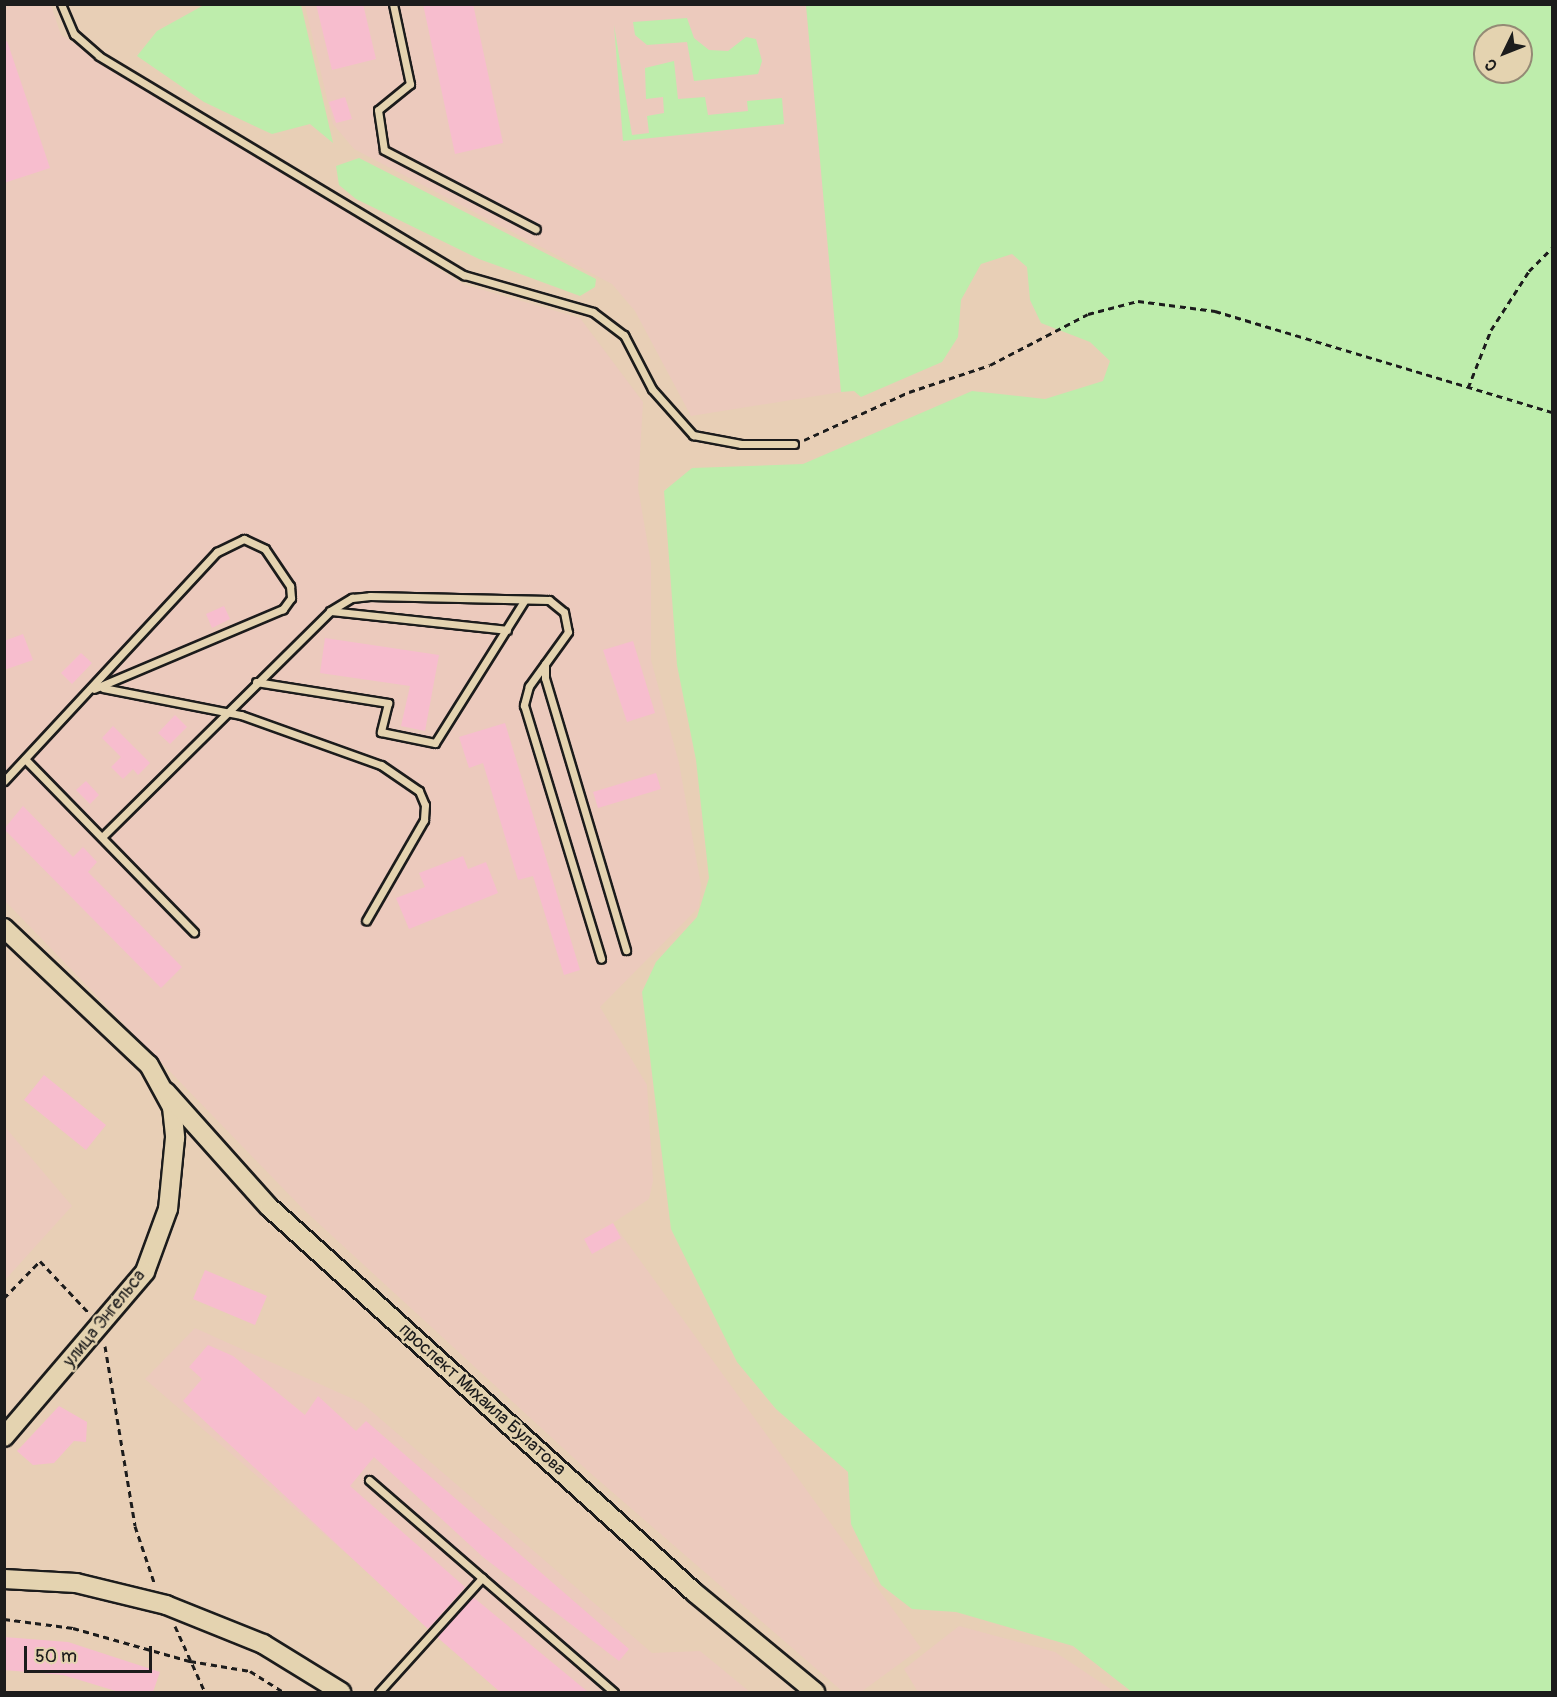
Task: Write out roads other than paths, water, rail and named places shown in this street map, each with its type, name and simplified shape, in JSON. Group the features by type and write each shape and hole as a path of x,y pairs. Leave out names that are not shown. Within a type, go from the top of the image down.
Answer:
{"street":[{"name":"улица Энгельса","path":"4,928 138,1053 166,1092 175,1138 163,1230 145,1272 102,1327 4,1437"},
{"name":"проспект Михаила Булатова","path":"166,1092 269,1207 695,1593 815,1692"},
{"path":"4,1578 76,1583 166,1605 263,1644 341,1692"}],"lane":[{"path":"61,4 74,34 99,56 464,275 593,312 624,335 652,389 693,435 741,444 794,444"},
{"path":"393,4 410,84 378,110 384,150 536,229"},
{"path":"4,781 94,689 217,552 244,539 265,549 290,586 291,598 282,609 94,689"},
{"path":"102,837 330,611 352,598 370,596 549,600 564,612 568,632 529,686 524,705 601,959"},
{"path":"256,682 388,703 381,732 430,744 524,601"},
{"path":"330,611 507,630"},
{"path":"546,663 545,678 626,950"},
{"path":"94,689 125,688 227,711 381,765 419,791 425,805 424,820 366,921"},
{"path":"25,759 194,932"},
{"path":"369,1480 614,1692"},
{"path":"379,1692 482,1578"}]}
